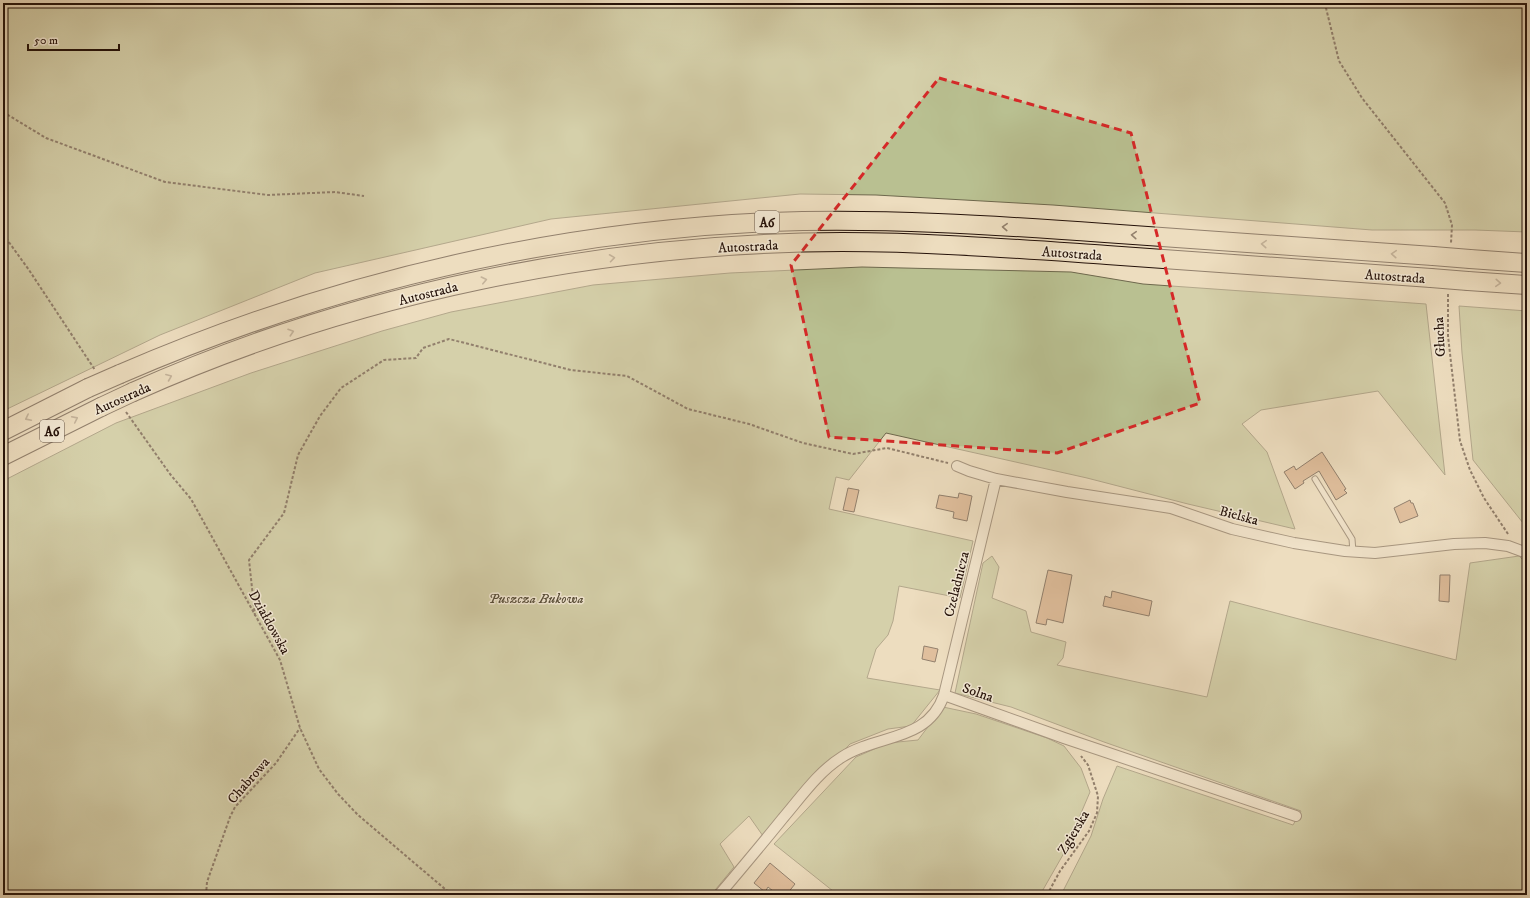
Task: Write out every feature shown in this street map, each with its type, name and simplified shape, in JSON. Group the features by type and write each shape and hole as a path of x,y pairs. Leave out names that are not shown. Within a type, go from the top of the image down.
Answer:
{"highway":[{"name":"Autostrada","path":"3,431 88,388 120,374 274,314 322,299 427,270 555,245 613,236 685,228 772,222 902,221 1040,229 1527,263"},
{"name":"Autostrada","path":"3,456 133,392 262,341 345,315 429,292 494,278 623,256 711,248 842,242 923,244 1527,285"}],"street":[{"name":"Bielska","path":"957,466 996,479 1067,492 1171,508 1232,530 1353,553 1376,553 1485,543 1522,550"},
{"name":"Czeladnicza","path":"944,695 996,479"},
{"name":"Solna","path":"719,895 812,783 832,764 856,750 898,736 921,726 931,718 938,709 944,695 1064,738 1296,816"}],"lane":[{"path":"1315,479 1352,539 1353,553"}],"path":[{"path":"1328,3 1326,8 1338,61 1362,98 1386,130 1445,203 1452,225 1450,248"},
{"path":"3,112 46,138 165,182 268,195 335,192 364,196"},
{"path":"3,234 99,374"},
{"name":"Głucha","path":"1448,288 1448,336 1457,421 1464,454 1489,507 1522,550"},
{"path":"255,616 249,560 284,513 298,455 320,416 341,388 384,360 416,358 423,348 449,339 571,370 627,376 688,409 749,424 803,443 853,454 887,448 957,466"},
{"name":"Działdowska","path":"124,409 170,474 191,499 280,660 300,728 319,769 338,794 358,815 452,895"},
{"name":"Chabrowa","path":"206,895 207,882 235,807 276,763 300,728"},
{"name":"Zgierska","path":"1048,895 1060,871 1089,831 1098,812 1098,796 1088,765 1078,750 1064,738"}],"highlighted area":[{"path":"939,78 1131,133 1200,403 1057,453 829,437 791,265"}],"green space":[{"path":"3,3 1527,3 1527,232 1475,230 1372,230 1053,205 876,195 800,194 551,219 315,273 160,335 3,411"},
{"name":"Puszcza Bukowa","path":"862,267 1071,272 1143,284 1426,304 1445,475 1378,391 1261,410 1242,424 1267,452 1295,529 1188,504 1087,478 886,433 849,480 836,477 829,509 973,541 960,598 899,586 893,621 888,635 876,649 867,678 940,690 911,726 888,729 850,744 763,836 749,816 720,844 734,867 711,895 3,895 3,481 116,423 251,373 382,331 451,312 593,285 730,273"},
{"path":"1459,306 1527,311 1527,528 1473,460 1462,353"},
{"path":"992,556 999,567 992,598 1026,611 1031,632 1066,642 1063,658 1057,665 1207,697 1230,601 1456,660 1470,563 1519,556 1527,564 1527,895 1061,895 1091,836 1103,799 1117,766 1293,825 1301,811 1104,742 1011,707 955,693 983,563"},
{"path":"943,707 976,714 1047,738 1064,746 1081,768 1090,792 1064,853 1040,895 838,895 774,844 856,757 888,743 918,740"}],"building":[{"path":"1322,452 1346,489 1344,490 1347,493 1336,500 1319,471 1303,481 1304,483 1295,489 1284,472 1294,466 1296,470"},
{"path":"848,488 859,490 854,512 843,510"},
{"path":"959,493 972,496 967,521 953,518 954,512 936,508 939,495 958,498"},
{"path":"1410,500 1411,503 1413,503 1418,516 1400,523 1394,508"},
{"path":"1048,570 1072,575 1063,623 1047,619 1046,625 1036,623"},
{"path":"1440,575 1450,575 1449,602 1439,601"},
{"path":"1112,591 1152,601 1149,616 1103,606 1105,596 1111,598"},
{"path":"924,646 938,649 935,662 922,659"},
{"path":"770,863 795,884 787,894 783,890 778,895 768,887 765,892 754,883"}]}
